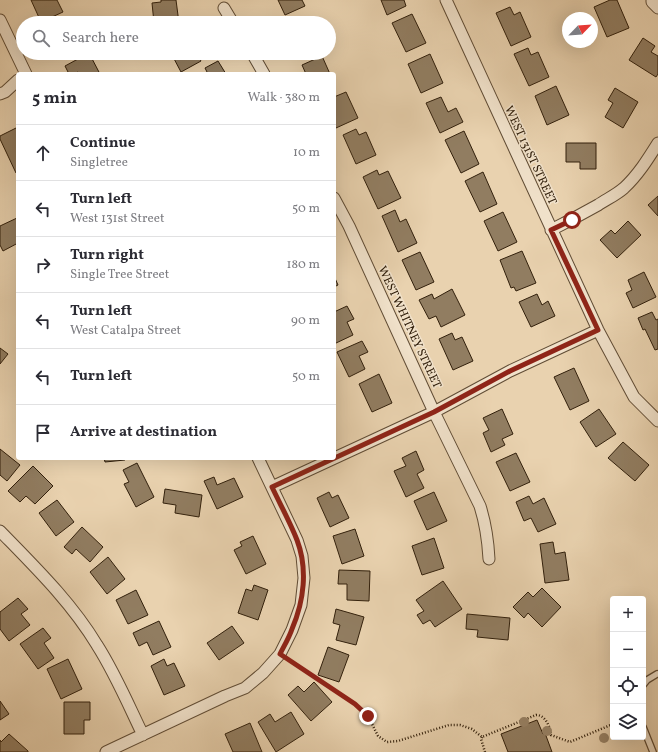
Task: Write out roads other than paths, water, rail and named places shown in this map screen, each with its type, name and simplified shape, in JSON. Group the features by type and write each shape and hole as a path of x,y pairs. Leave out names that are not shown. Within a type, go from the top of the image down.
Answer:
{"street":[{"name":"WEST 131ST STREET","path":"446,0 598,330 634,397 658,422"},
{"path":"652,0 658,8"},
{"path":"224,8 229,16"},
{"path":"0,20 16,53"},
{"path":"19,60 25,72"},
{"path":"256,60 263,72"},
{"path":"0,94 5,92 16,82"},
{"path":"551,230 572,220 617,194 636,175 658,143"},
{"name":"WEST WHITNEY STREET","path":"336,202 349,226 434,412 480,506 485,522 489,559"},
{"path":"336,457 434,412 510,371 598,330"},
{"path":"106,752 245,688 264,673 280,654 292,630 301,605 304,578 302,556 297,540 259,460"},
{"path":"272,487 330,460"},
{"path":"0,532 60,594 79,618 97,644 112,671 143,735"}],"lane":[{"path":"646,681 657,674"},
{"path":"646,734 653,752"}]}
